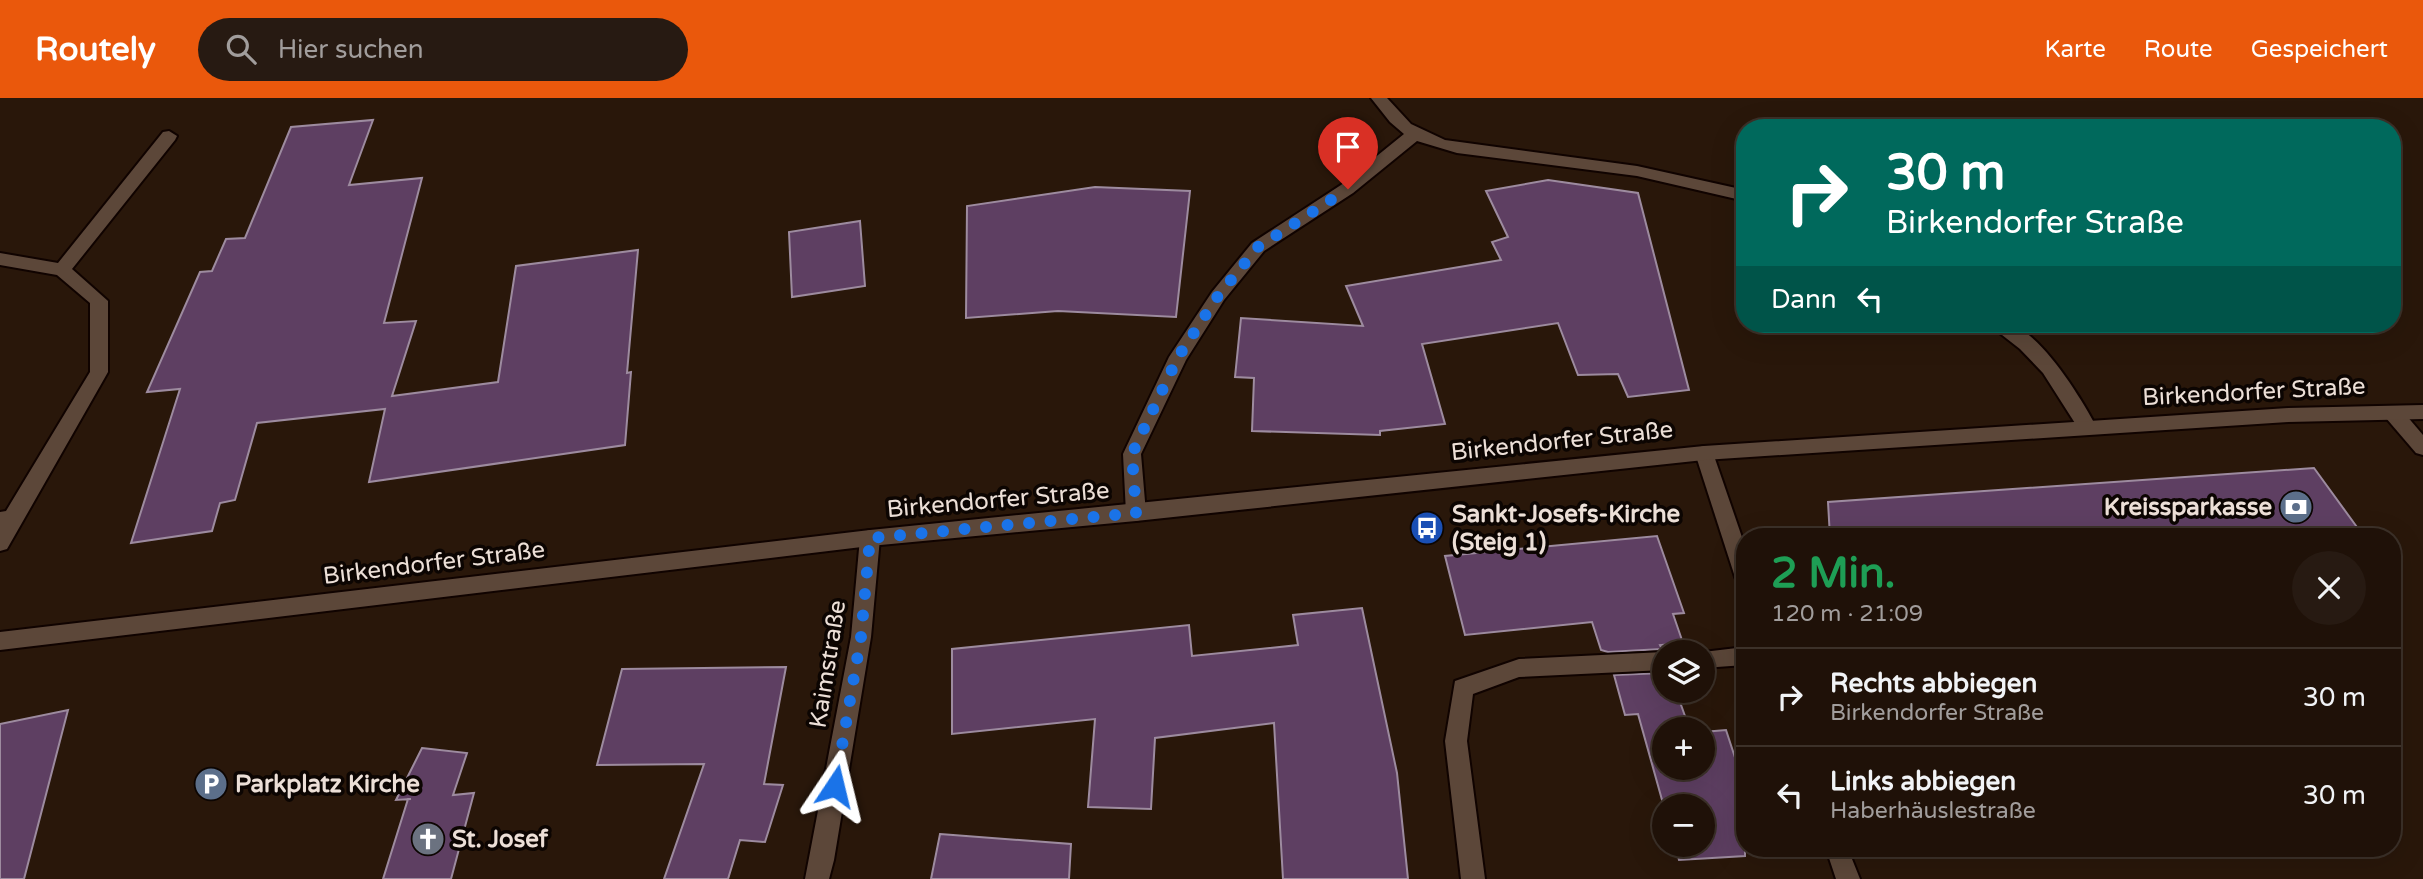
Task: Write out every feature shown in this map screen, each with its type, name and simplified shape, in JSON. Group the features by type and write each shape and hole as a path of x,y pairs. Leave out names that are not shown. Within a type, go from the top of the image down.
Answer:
{"street":[{"path":"1379,98 1392,115 1415,134 1451,148 1629,169 1736,193"},
{"path":"1136,513 1132,454 1178,357 1218,296 1258,247 1348,189 1415,134"},
{"path":"62,270 169,136"},
{"path":"0,259 62,270 99,301 99,372 6,519 0,543"},
{"path":"2012,333 2052,368 2087,426"},
{"name":"Birkendorfer Straße","path":"0,641 870,538 1704,453 2087,426 2288,415 2423,412"},
{"path":"2393,413 2423,448"},
{"path":"1704,453 1736,549"},
{"name":"Kaimstraße","path":"817,879 861,637 870,538"},
{"path":"1715,658 1736,657"},
{"path":"1473,879 1456,741 1463,688 1519,668 1652,662"},
{"path":"1840,857 1848,879"}],"building":[{"path":"373,120 349,185 422,178 384,323 416,321 392,396 498,382 516,266 638,250 627,373 631,372 625,445 369,482 385,409 257,423 235,500 220,503 212,531 131,543 180,389 147,392 200,272 212,271 226,239 245,238 291,127"},
{"path":"1548,180 1638,193 1689,390 1628,397 1618,374 1578,375 1558,323 1422,344 1445,424 1380,431 1380,435 1252,431 1254,378 1235,377 1241,318 1363,326 1346,286 1501,260 1492,242 1508,237 1486,191"},
{"path":"1095,187 1190,191 1176,317 1058,311 966,318 967,206"},
{"path":"860,221 865,286 792,297 789,232"},
{"path":"2314,468 2358,528 1829,528 1828,502"},
{"path":"1657,536 1684,613 1673,614 1682,640 1652,640 1652,650 1608,652 1601,650 1592,622 1465,635 1445,556"},
{"path":"1362,608 1397,773 1408,879 1283,879 1274,723 1155,738 1151,809 1088,807 1095,719 952,734 952,649 1189,625 1192,656 1298,645 1293,615"},
{"path":"786,667 764,784 783,785 765,842 740,840 728,879 664,879 704,764 597,765 622,669"},
{"path":"1652,673 1652,703 1680,703 1685,717 1652,717 1652,764 1638,714 1625,715 1614,675"},
{"path":"68,710 24,879 0,879 0,724"},
{"path":"1726,730 1736,761 1736,857 1679,860 1678,857 1715,857 1715,794 1660,794 1656,780 1715,780 1715,731"},
{"name":"St. Josef","path":"422,748 467,753 453,795 474,793 451,879 383,879 408,799 396,800"},
{"path":"940,834 1071,844 1069,879 931,879"}],"place":[{"name":"Kreissparkasse","path":"2296,507"},
{"name":"Sankt-Josefs-Kirche (Steig 1)","path":"1427,528"},
{"name":"Parkplatz Kirche","path":"211,784"},
{"name":"St. Josef","path":"428,839"}],"route":[{"path":"835,786 861,637 870,538 1136,513 1132,454 1178,357 1218,296 1258,247 1305,214 1348,189"}]}
